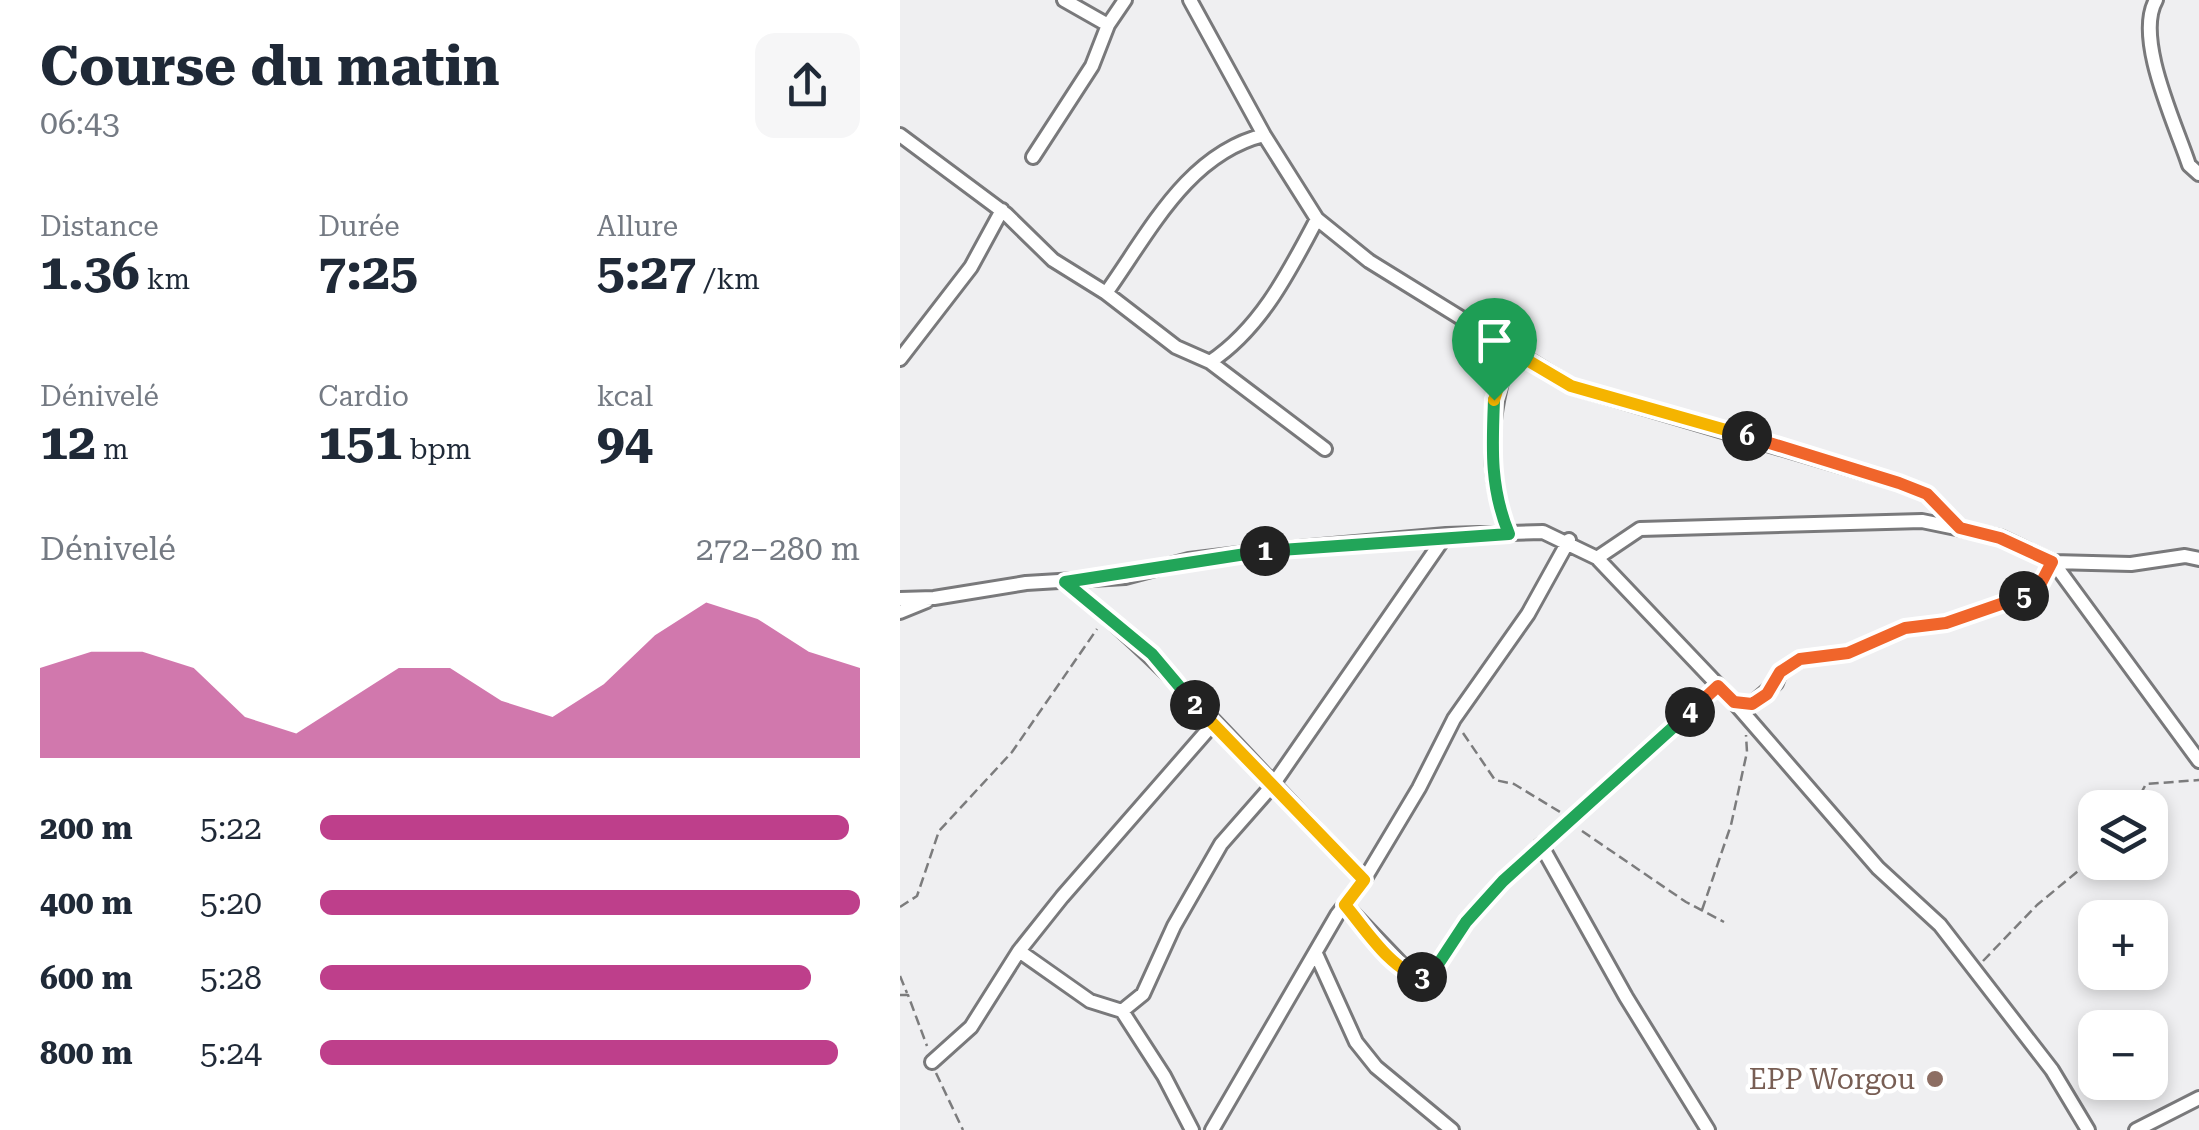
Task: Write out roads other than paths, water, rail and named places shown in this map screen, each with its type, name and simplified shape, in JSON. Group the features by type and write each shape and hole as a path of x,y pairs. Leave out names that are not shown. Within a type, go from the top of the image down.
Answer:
{"street":[{"path":"1064,0 1108,25"},
{"path":"1033,157 1092,66 1108,25 1125,0"},
{"path":"1190,0 1264,136 1317,219 1369,261 1571,386 1899,483 1927,494 1960,528"},
{"path":"2156,0 2150,13 2153,58 2189,164 2199,174"},
{"path":"900,135 1002,210 1053,260 1106,293 1176,347 1210,362 1325,449"},
{"path":"1106,293 1183,184 1243,140 1264,136"},
{"path":"900,359 971,267 1002,210"},
{"path":"1210,362 1257,318 1284,282 1317,219"},
{"path":"1509,534 1498,507 1490,466 1494,400 1510,350"},
{"path":"1597,558 1640,529 1922,521 2000,538 2052,562 2131,564 2185,556 2199,559"},
{"path":"900,599 934,598 1026,583 1125,576 1189,560 1446,535 1543,532 1569,540 1597,558 1744,713 1878,868 1940,925 1972,972 2052,1070 2088,1130"},
{"path":"1122,1011 1143,994 1174,926 1220,844 1272,786 1446,535"},
{"path":"1212,1130 1345,905 1364,880 1454,719 1528,614 1569,540"},
{"path":"1734,702 1752,704 1767,694 1780,672 1800,659 1848,653 1905,628 1946,623 2030,594 2040,585 2052,562"},
{"path":"2052,562 2199,761"},
{"path":"1065,582 1152,654 1213,724 1364,880"},
{"path":"900,612 934,598"},
{"path":"1345,905 1413,976 1429,978 1466,922 1541,845 1718,686"},
{"path":"932,1062 971,1027 1019,950 1213,724"},
{"path":"1541,845 1626,998 1708,1130"},
{"path":"1019,950 1090,1002 1122,1011 1164,1076 1192,1130"},
{"path":"1316,956 1356,1042 1376,1068 1452,1130"},
{"path":"2136,1130 2199,1098"}],"place":[{"name":"EPP Worgou","path":"1935,1079"}]}
